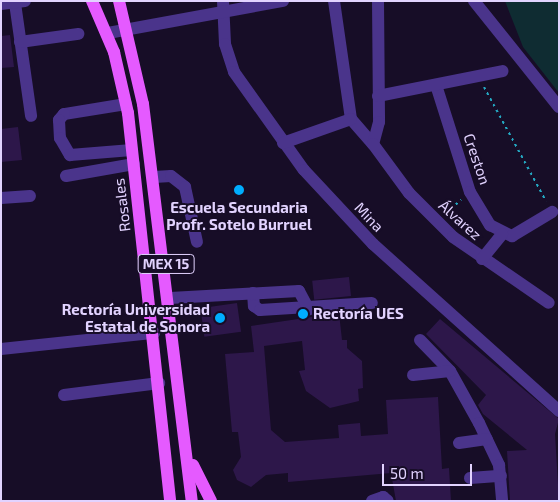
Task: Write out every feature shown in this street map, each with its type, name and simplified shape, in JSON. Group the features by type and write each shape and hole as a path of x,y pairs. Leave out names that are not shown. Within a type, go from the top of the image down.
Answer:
{"main road":[{"name":"Rosales","path":"92,1 108,33 126,104 154,333 170,501"},
{"name":"MEX 15","path":"120,7 154,177 188,450 192,501"},
{"path":"188,450 211,501"}],"street":[{"path":"113,1 120,7"},
{"path":"108,33 223,5 283,1"},
{"path":"283,143 351,119 334,1"},
{"path":"374,141 378,96 378,1"},
{"path":"474,1 559,108"},
{"path":"1,4 20,2 20,42 31,116"},
{"name":"Mina","path":"223,5 225,44 234,72 283,143 373,244 559,411"},
{"path":"20,42 78,34"},
{"path":"378,96 504,71"},
{"name":"Creston","path":"436,85 470,192 486,221 502,234"},
{"path":"126,104 64,114 59,120 60,138 70,154 132,150"},
{"name":"Álvarez","path":"351,119 374,141 436,222 482,259 549,303"},
{"path":"66,176 134,164"},
{"path":"154,177 171,176 185,187 197,242"},
{"path":"1,198 30,196"},
{"path":"482,259 502,234 516,235 552,212"},
{"path":"170,298 299,291 309,310"},
{"path":"253,293 257,309 309,310 372,303"},
{"path":"1,349 154,333"},
{"path":"420,340 450,371 487,439 501,476 502,501"},
{"path":"413,375 450,371"},
{"path":"64,395 159,383"},
{"path":"459,443 487,439"},
{"path":"470,478 501,476"},
{"path":"372,501 383,497 388,501"}],"path":[{"path":"479,76 552,212"},
{"path":"436,222 470,192"}],"green space":[{"path":"505,1 559,1 559,93 523,47"}],"building":[{"path":"10,35 14,67 1,68 1,36"},
{"path":"18,127 22,160 1,162 1,129"},
{"path":"349,277 351,296 314,300 312,281"},
{"name":"Rectoría Universidad Estatal de Sonora","path":"237,303 241,332 204,337 200,308"},
{"path":"339,313 342,340 347,340 347,348 362,361 363,388 358,389 359,401 330,408 306,391 299,371 305,370 302,341 264,346 271,430 285,442 339,438 338,425 360,423 361,436 388,434 386,400 438,397 442,469 449,468 451,501 396,501 391,473 288,482 288,473 266,475 251,487 237,480 233,470 241,457 238,432 232,432 225,354 254,352 251,326"},
{"path":"440,319 559,419 555,434 559,501 510,501 507,451 527,450 483,414 478,405 486,395 426,334"}],"place":[{"name":"Escuela Secundaria Profr. Sotelo Burruel","path":"239,190"},
{"name":"Rectoría UES","path":"303,314"},
{"name":"Rectoría Universidad Estatal de Sonora","path":"220,318"}]}
